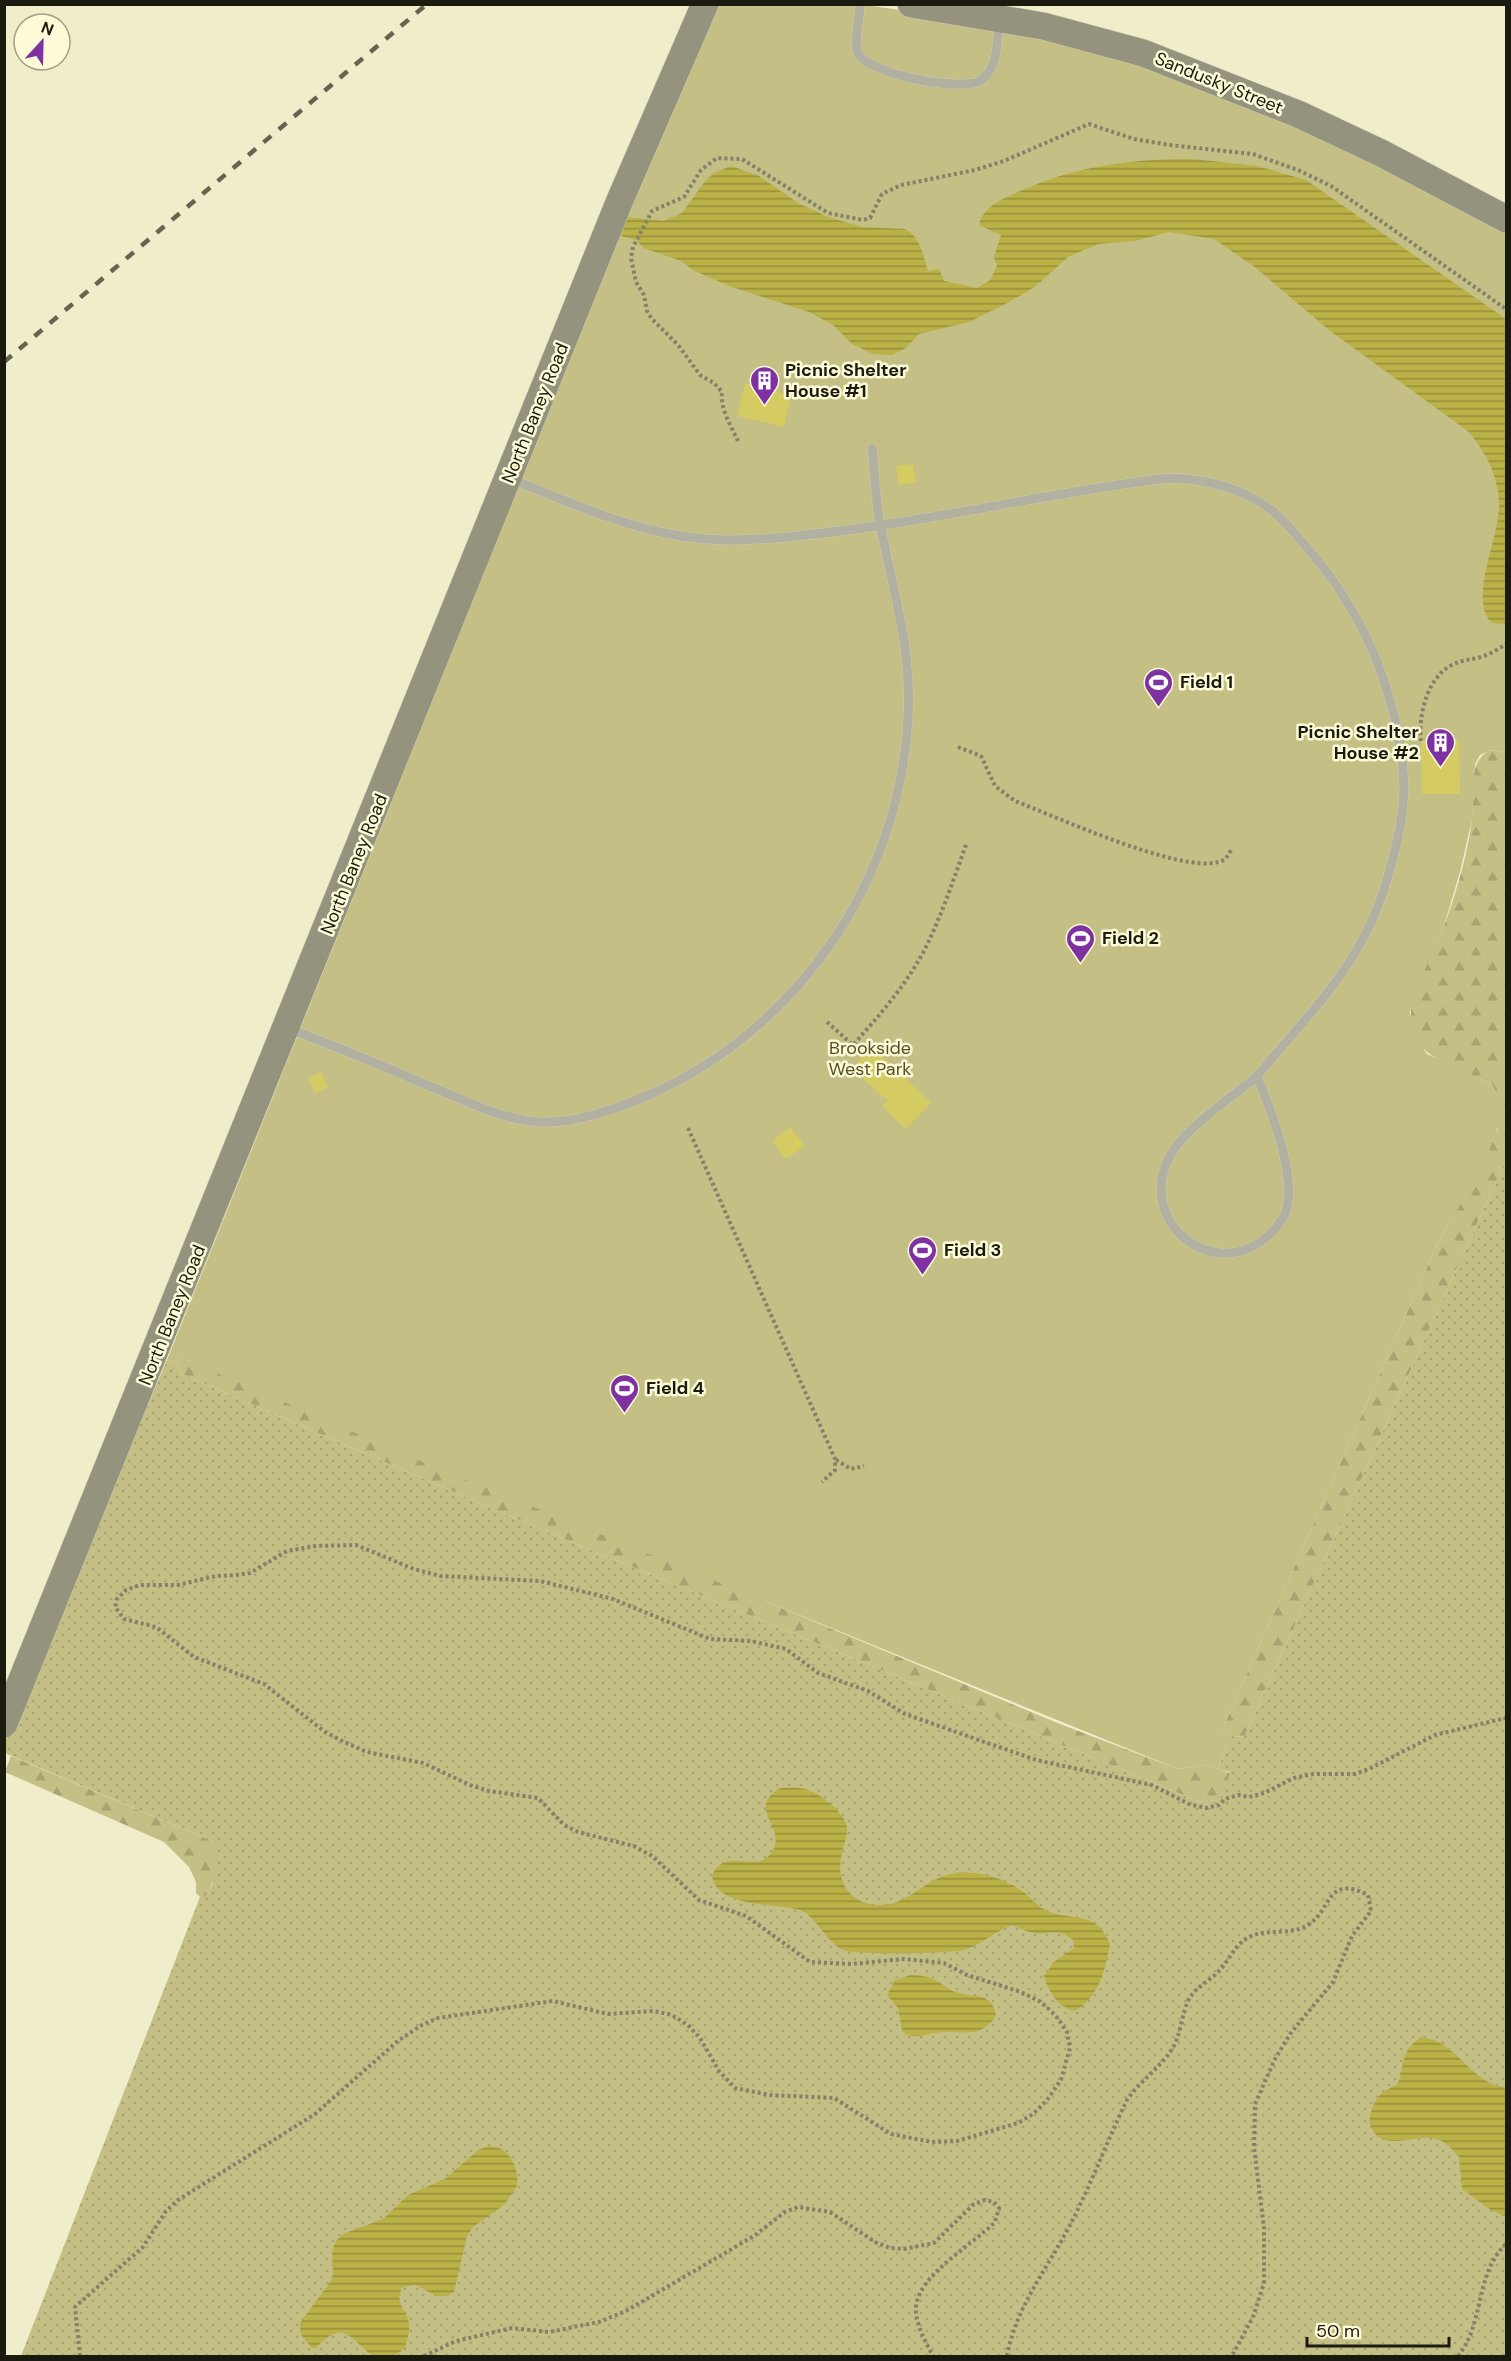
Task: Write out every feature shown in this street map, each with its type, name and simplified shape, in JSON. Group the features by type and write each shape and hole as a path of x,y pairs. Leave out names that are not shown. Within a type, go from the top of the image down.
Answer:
{"street":[{"name":"North Baney Road","path":"4,1724 288,1028 620,200 705,4"},
{"name":"Sandusky Street","path":"911,4 999,18 1095,39 1143,53 1225,84 1381,153 1506,219"}],"lane":[{"path":"860,4 857,51 865,63 878,70 902,76 964,85 975,84 990,72 995,56 999,18"},
{"path":"288,1028 496,1112 541,1122 585,1117 653,1093 716,1057 762,1024 802,982 844,925 877,861 902,775 908,719 906,646 880,526 872,448"},
{"path":"509,478 592,512 642,528 688,537 776,539 880,526 1146,481 1187,478 1248,496 1268,508 1286,523 1326,570 1364,631 1385,678 1396,721 1403,771 1401,814 1385,888 1353,958 1334,987 1257,1076 1182,1141 1171,1155 1161,1179 1160,1198 1167,1218 1175,1231 1189,1242 1219,1254 1246,1251 1258,1245 1277,1227 1287,1208 1288,1191 1283,1154 1257,1076"}],"path":[{"path":"738,441 730,418 722,407 722,392 714,383 700,375 678,345 647,311 644,295 636,282 631,258 633,247 647,216 652,211 684,197 701,170 717,158 742,159 828,213 863,220 870,218 882,195 901,185 994,164 1089,124 1134,139 1169,146 1253,154 1298,170 1331,186 1506,309"},
{"path":"1420,741 1422,716 1435,679 1449,666 1482,656 1506,644"},
{"path":"958,747 981,756 995,786 1015,801 1162,857 1197,863 1217,863 1225,860 1231,850"},
{"path":"827,1022 853,1045 873,1023 924,951 967,842"},
{"path":"688,1128 835,1459 835,1470 822,1482"},
{"path":"835,1459 851,1469 864,1466"},
{"path":"80,2356 75,2307 143,2247 166,2211 217,2173 315,2114 399,2040 438,2018 554,2001 608,2014 654,2011 672,2015 688,2025 700,2038 719,2070 735,2088 770,2095 834,2098 891,2134 932,2142 957,2141 1018,2123 1033,2114 1061,2080 1070,2048 1067,2032 1056,2016 1041,2002 1022,1992 990,1984 944,1963 929,1960 852,1964 810,1962 746,1916 699,1900 652,1856 634,1846 578,1832 564,1825 538,1798 489,1791 470,1785 423,1763 367,1752 344,1742 325,1732 264,1684 194,1657 156,1627 124,1619 115,1607 117,1599 126,1590 140,1585 178,1585 207,1578 250,1573 287,1551 341,1544 356,1545 392,1562 440,1576 540,1581 613,1599 710,1639 751,1641 786,1649 818,1673 868,1691 905,1714 1036,1760 1152,1785 1189,1804 1206,1808 1238,1795 1248,1797 1264,1793 1294,1778 1313,1774 1355,1774 1370,1769 1435,1735 1506,1718"},
{"path":"1006,2356 1022,2309 1037,2278 1069,2226 1127,2100 1138,2084 1172,2050 1184,2012 1196,1990 1217,1973 1242,1942 1252,1936 1298,1929 1308,1925 1316,1918 1331,1894 1347,1888 1359,1890 1368,1895 1371,1911 1352,1936 1333,1982 1290,2034 1275,2059 1255,2104 1254,2147 1264,2228 1264,2283 1253,2317 1232,2356"},
{"path":"424,2356 456,2342 512,2328 549,2332 599,2322 626,2311 754,2236 785,2212 798,2207 830,2212 875,2242 890,2248 904,2249 934,2242 974,2205 985,2200 994,2202 999,2208 995,2222 925,2284 918,2297 916,2311 919,2325 933,2356"},
{"path":"1458,2356 1472,2335 1487,2271 1506,2244"}],"green space":[{"name":"Brookside West Park","path":"712,5 864,5 974,20 1155,63 1506,224 1506,752 1490,750 1480,755 1475,764 1472,819 1460,872 1443,929 1416,989 1410,1013 1415,1037 1427,1054 1493,1085 1501,1104 1499,1122 1477,1175 1439,1240 1222,1730 1230,1736 1218,1769 1207,1765 1178,1769 418,1460 183,1358 176,1364 167,1360"},
{"path":"1490,750 1506,752 1506,1160 1244,1737 1230,1736 1222,1730 1439,1240 1470,1187 1498,1129 1493,1085 1448,1065 1427,1052 1414,1035 1411,1021 1411,1008 1418,982 1447,919 1465,858 1471,829 1475,770 1483,755"},
{"path":"1506,1160 1506,2356 21,2356 200,1897 207,1893 214,1880 215,1864 212,1841 5,1753 5,1741 167,1360 176,1364 182,1374 512,1517 1207,1805 1230,1772 1218,1769 1230,1736 1244,1737"},
{"path":"183,1358 1060,1724 1178,1769 1207,1765 1230,1773 1219,1801 1207,1805 512,1517 182,1374 176,1364"},
{"path":"11,1756 212,1841 216,1847 218,1860 213,1882 207,1895 200,1897 196,1893 196,1882 189,1867 164,1842 5,1772"}],"shaded area":[{"path":"1193,159 1257,166 1306,180 1506,319 1506,624 1492,623 1485,613 1484,583 1499,503 1494,474 1486,456 1469,432 1329,330 1256,268 1214,239 1169,232 1135,241 1098,244 1068,257 1036,286 1011,301 969,322 919,334 906,348 892,355 873,354 852,344 833,325 809,312 729,286 693,270 681,261 644,248 636,240 618,235 626,217 664,221 682,213 706,180 714,173 731,166 759,176 798,203 828,217 862,227 905,229 918,242 928,271 939,269 944,281 977,288 990,280 997,266 994,257 1001,235 979,225 984,213 998,201 1059,176 1081,170 1124,163"},
{"path":"781,1788 802,1788 813,1792 826,1800 842,1816 847,1830 840,1864 841,1873 846,1889 859,1900 877,1905 888,1904 897,1902 941,1877 960,1873 980,1874 1008,1883 1052,1913 1080,1918 1097,1925 1104,1932 1110,1944 1106,1964 1095,1991 1083,2005 1074,2011 1063,2006 1051,1993 1044,1976 1054,1962 1074,1948 1073,1940 1061,1933 1036,1933 1012,1925 967,1949 958,1951 851,1952 837,1946 806,1913 800,1910 748,1902 724,1893 716,1886 712,1875 719,1866 734,1860 758,1861 765,1859 772,1852 775,1834 766,1810 766,1803 771,1795"},
{"path":"911,1975 931,1978 961,1994 985,1998 994,2008 996,2016 984,2028 972,2032 939,2032 915,2036 905,2034 902,2030 898,2008 887,1995 895,1980"},
{"path":"1421,2037 1445,2046 1484,2079 1494,2085 1506,2087 1506,2217 1491,2210 1462,2189 1459,2157 1443,2142 1428,2138 1389,2141 1375,2133 1370,2123 1371,2111 1379,2096 1398,2083 1406,2053"},
{"path":"489,2146 503,2150 512,2159 515,2165 517,2186 504,2205 473,2227 467,2236 454,2292 438,2296 416,2285 402,2287 399,2299 408,2318 409,2327 405,2348 394,2356 373,2356 352,2338 340,2333 334,2334 316,2348 312,2348 301,2335 300,2323 333,2278 332,2251 336,2241 343,2234 383,2219 408,2195 445,2179 478,2150"}],"building":[{"name":"Picnic Shelter House #1","path":"745,383 791,395 784,427 737,416"},
{"path":"913,464 916,482 899,485 896,466"},
{"name":"Picnic Shelter House #2","path":"1459,740 1460,794 1422,794 1421,741"},
{"path":"872,1046 931,1103 906,1129 882,1106 888,1101 852,1069"},
{"path":"321,1072 328,1087 315,1093 308,1078"},
{"path":"790,1127 805,1146 786,1159 772,1141"}],"railway":[{"path":"4,362 427,4"}],"place":[{"name":"Picnic Shelter House #1","path":"764,406"},
{"name":"Field 1","path":"1159,708"},
{"name":"Picnic Shelter House #2","path":"1440,768"},
{"name":"Field 2","path":"1081,964"},
{"name":"Field 3","path":"923,1276"},
{"name":"Field 4","path":"625,1414"}]}
